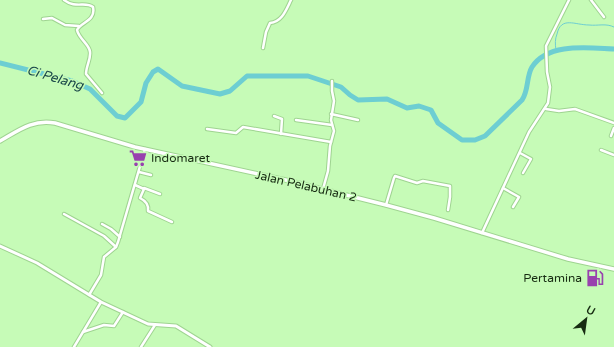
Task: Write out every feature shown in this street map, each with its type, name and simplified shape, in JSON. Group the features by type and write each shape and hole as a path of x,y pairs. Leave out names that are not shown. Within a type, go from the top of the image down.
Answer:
{"main road":[{"name":"Jalan Pelabuhan 2","path":"0,141 34,123 55,123 145,149 386,205 568,259 614,268"}],"street":[{"path":"43,19 53,18 66,25 80,26 87,23 94,12 93,7 89,5 72,5 64,0"},
{"path":"263,48 266,32 270,23 281,18 291,0"},
{"path":"482,233 533,124 546,109 550,92 546,47 568,0"},
{"path":"591,0 604,17"},
{"path":"80,26 77,29 78,35 90,51 86,74 102,93"},
{"path":"323,190 329,167 331,142 334,131 331,114 334,101 331,86 332,81"},
{"path":"546,109 559,111 575,109 614,123"},
{"path":"331,114 358,120"},
{"path":"274,116 282,119 281,134"},
{"path":"296,120 332,125"},
{"path":"207,129 236,133 243,127 331,142"},
{"path":"611,136 614,128"},
{"path":"89,296 101,275 104,257 116,247 120,237 145,149"},
{"path":"601,150 614,155"},
{"path":"520,153 531,159 523,173"},
{"path":"139,172 151,175"},
{"path":"386,205 391,185 394,177 396,176 417,183 422,181 450,186 448,210"},
{"path":"135,185 160,194"},
{"path":"144,188 140,198 146,201 149,206 148,211 172,222"},
{"path":"503,188 518,197 513,207"},
{"path":"64,214 104,236 116,247"},
{"path":"102,224 111,229 120,237"},
{"path":"0,246 37,263 101,302 148,324 176,326 210,347"},
{"path":"74,347 101,302"},
{"path":"83,332 104,325 114,326 123,312"},
{"path":"141,347 155,325"}],"waterway":[{"path":"556,50 556,36 559,28 565,23 605,25 614,27"},
{"name":"Ci Pelang","path":"0,63 72,81 90,89 117,116 125,118 141,102 146,83 153,72 158,69 182,86 220,94 230,91 247,76 308,76 341,87 358,100 387,99 407,108 419,106 431,110 438,123 462,140 475,140 485,136 522,100 526,92 530,71 539,59 558,50 570,48 614,49"}],"place":[{"name":"Indomaret","path":"138,158"},
{"name":"Pertamina","path":"595,278"}]}
